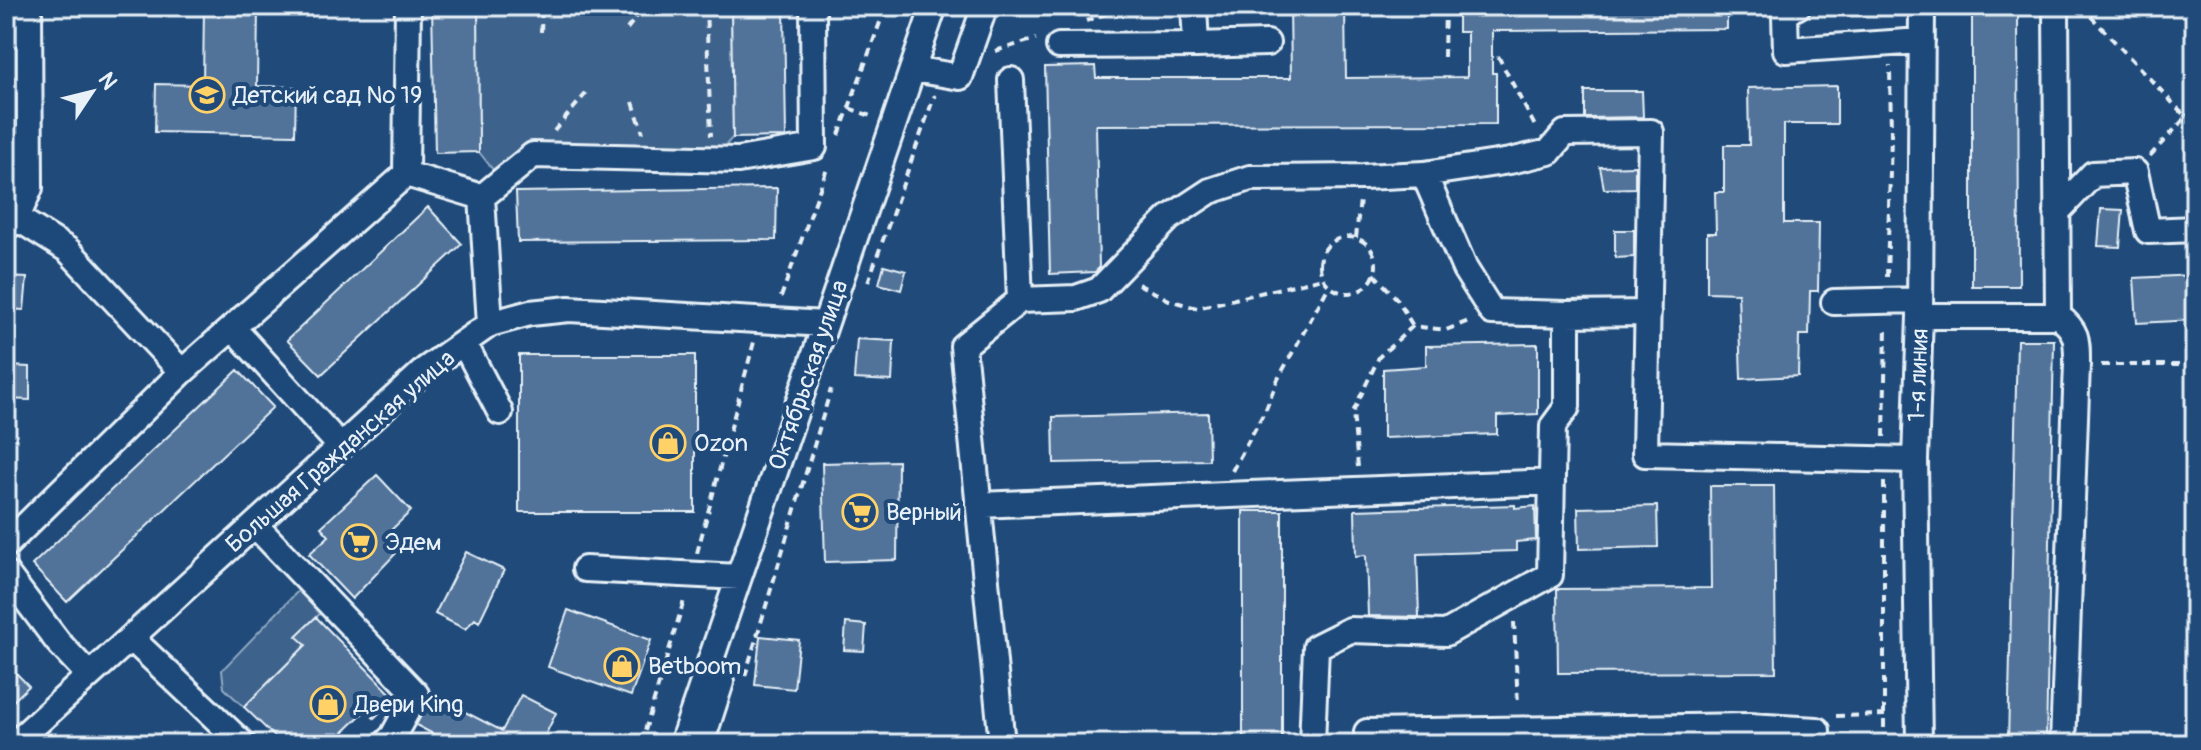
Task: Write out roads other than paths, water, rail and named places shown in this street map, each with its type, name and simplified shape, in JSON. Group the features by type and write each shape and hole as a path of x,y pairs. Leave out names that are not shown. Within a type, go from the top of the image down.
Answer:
{"street":[{"path":"29,6 30,188 11,223 68,250 182,372"},
{"path":"6,545 182,372 406,174 408,6"},
{"path":"482,197 533,155 738,160 814,147 813,6"},
{"name":"Октябрьская улица","path":"682,744 825,324 919,70 934,6"},
{"path":"701,744 880,200 919,70 948,6"},
{"path":"919,70 960,77 985,6"},
{"path":"1194,6 1196,45"},
{"path":"1798,6 1785,16 1786,50 1922,41"},
{"name":"1-я линия","path":"1919,744 1915,460 1920,308 1922,6"},
{"path":"2056,6 2058,316"},
{"path":"1059,46 1267,43"},
{"path":"1011,80 1020,300"},
{"path":"1002,744 963,346 1020,300 1076,298 1099,290 1169,218 1210,191 1250,178 1424,174 1549,152 1565,133 1651,132 1645,454 1915,460"},
{"path":"2057,212 2093,174 2135,172 2148,231 2195,229"},
{"path":"406,174 482,197"},
{"path":"1424,174 1465,269 1492,312 1648,313"},
{"path":"482,197 490,324"},
{"path":"1834,302 1887,301 1920,308 2058,316 2074,331 2077,364 2063,744"},
{"name":"Большая Гражданская улица","path":"14,744 426,369 490,324 530,313 569,309 825,324"},
{"path":"1312,744 1316,647 1350,630 1446,633 1550,575 1553,426 1567,407 1567,314"},
{"path":"233,328 341,447"},
{"path":"464,343 500,412"},
{"path":"979,505 1552,482"},
{"path":"255,525 416,694 393,736 385,744"},
{"path":"585,569 739,577"},
{"path":"6,573 58,642 89,675"},
{"path":"131,638 243,744"},
{"path":"1364,740 1749,726 1817,730 1816,744"}],"place":[{"name":"Детский сад № 19","path":"207,95"},
{"name":"Ozon","path":"668,443"},
{"name":"Верный","path":"860,512"},
{"name":"Эдем","path":"359,542"},
{"name":"Betboom","path":"622,666"},
{"name":"Двери King","path":"328,704"}]}
